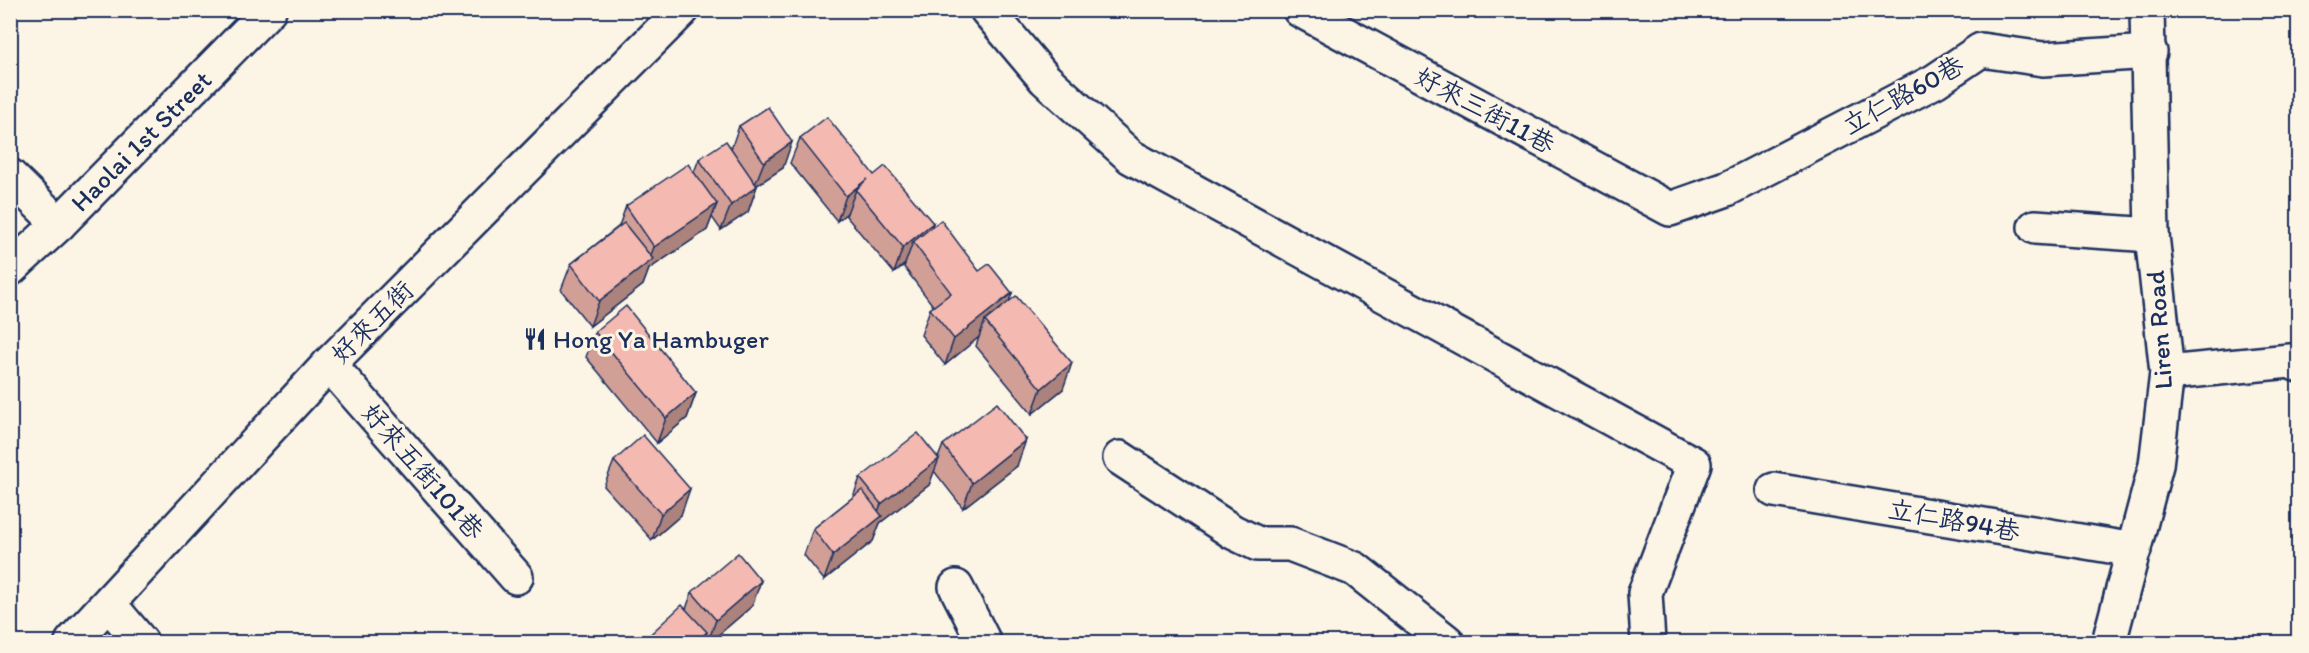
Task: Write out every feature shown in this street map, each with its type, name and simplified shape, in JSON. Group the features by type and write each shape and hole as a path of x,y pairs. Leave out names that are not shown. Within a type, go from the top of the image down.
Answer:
{"street":[{"name":"Haolai 1st Street","path":"10,269 59,224 270,10"},
{"name":"好來五街","path":"72,642 329,364 682,10"},
{"path":"987,10 1045,79 1131,157 1694,464 1645,593 1648,642"},
{"name":"好來三街11巷","path":"1300,10 1670,209"},
{"name":"Liren Road","path":"2109,642 2156,465 2167,373 2152,235 2150,51 2147,10"},
{"name":"立仁路60巷","path":"1670,209 1727,189 1935,81 1981,50 2043,59 2150,51"},
{"path":"10,176 59,224"},
{"path":"2035,227 2152,235"},
{"path":"2167,373 2290,361 2298,364"},
{"name":"好來五街101巷","path":"329,364 516,577"},
{"path":"1120,458 1233,532 1258,544 1290,544 1354,569 1446,642"},
{"name":"立仁路94巷","path":"1774,490 2134,550"},
{"path":"956,587 984,642"},
{"path":"109,604 141,642"}],"building":[{"path":"768,107 792,142 764,162 739,126"},
{"path":"827,117 874,175 885,166 933,223 903,247 856,190 867,179 846,196 800,138"},
{"path":"726,141 757,186 731,205 699,159"},
{"path":"688,164 717,204 654,247 626,206"},
{"path":"941,220 979,271 989,264 1012,293 954,339 930,309 951,293 913,242"},
{"path":"624,223 653,259 599,301 571,264"},
{"path":"1016,296 1072,363 1041,389 985,321"},
{"path":"626,306 696,393 666,418 595,332"},
{"path":"997,403 1026,440 972,483 943,445"},
{"path":"918,433 939,459 881,504 860,478"},
{"path":"643,435 690,489 661,514 614,461"},
{"path":"862,490 882,516 833,555 813,529"},
{"path":"738,553 761,581 716,620 692,592"},
{"path":"682,605 707,632 696,642 642,642"}],"place":[{"name":"Hong Ya Hambuger","path":"535,339"}]}
